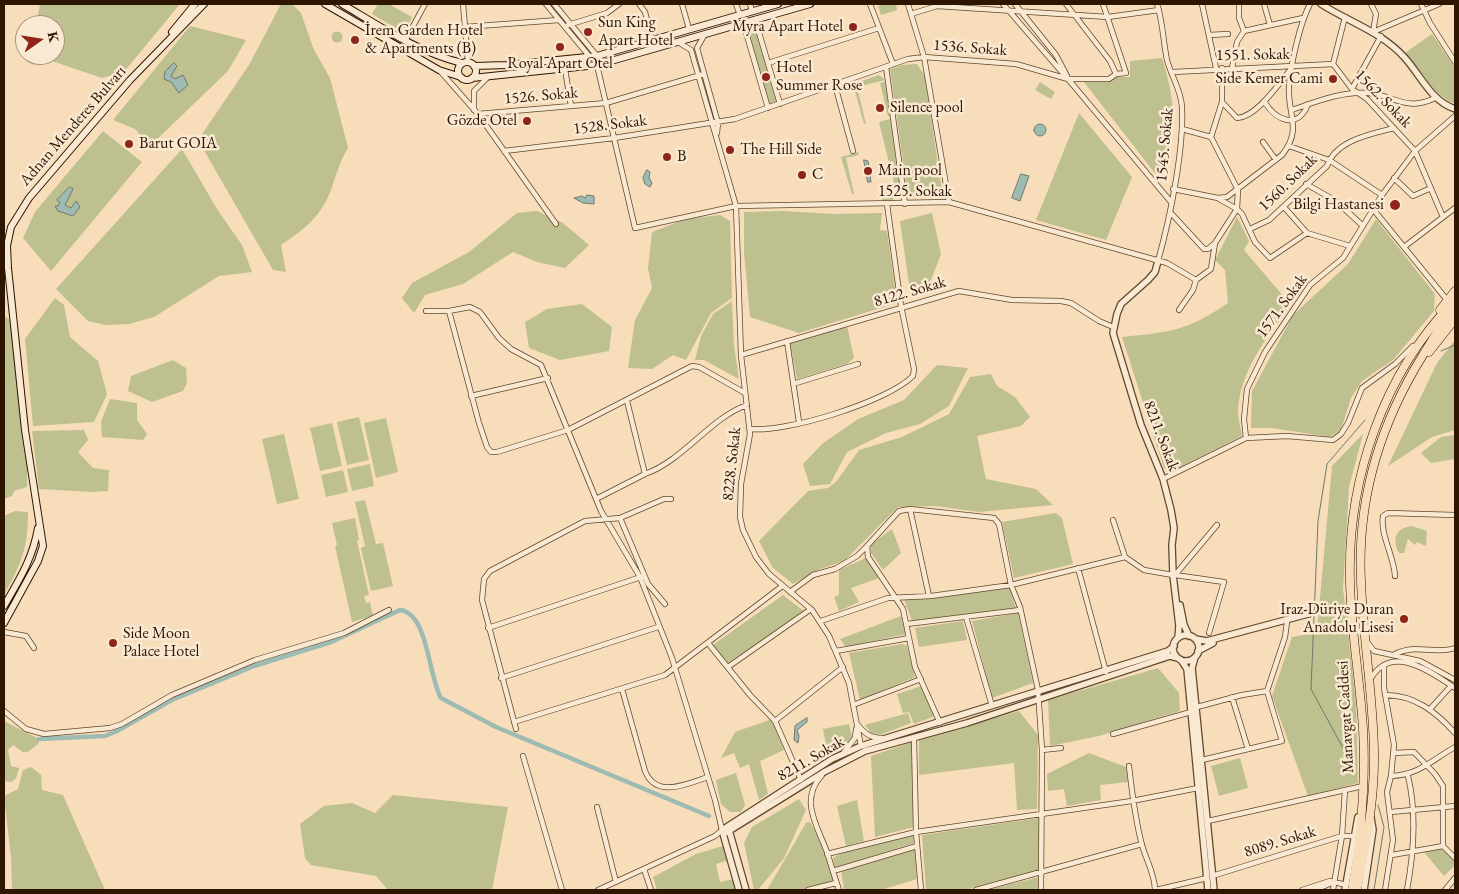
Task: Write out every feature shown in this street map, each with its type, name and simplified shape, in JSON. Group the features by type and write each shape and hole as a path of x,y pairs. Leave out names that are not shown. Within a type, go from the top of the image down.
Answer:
{"highway":[{"path":"1410,358 1413,346 1451,300 1455,291"},
{"name":"Manavgat Caddesi","path":"1347,888 1361,831 1363,786 1363,730 1350,584 1352,530 1368,448 1387,400 1410,358 1451,300"},
{"name":"Manavgat Caddesi","path":"1357,890 1371,812 1374,752 1361,582 1364,504 1384,430 1394,404 1418,362 1455,309"},
{"path":"1418,362 1432,349 1455,319"}],"main road":[{"name":"Adnan Menderes Bulvarı","path":"4,623 38,561 43,546 25,430 8,268 8,236 18,212 28,198 195,4"},
{"name":"Adnan Menderes Bulvarı","path":"159,48 204,4"},
{"path":"325,4 439,70 466,80 597,64 810,4"},
{"path":"342,4 425,51 468,64 506,66 593,57 778,4"},
{"path":"461,78 458,70 468,64"},
{"path":"468,64 475,74 472,78"},
{"name":"Adnan Menderes Bulvarı","path":"4,606 28,565 35,548 39,522"}],"street":[{"path":"405,41 425,4"},
{"path":"463,4 468,64"},
{"path":"546,4 593,57"},
{"path":"555,4 593,57"},
{"path":"564,26 607,13 619,4"},
{"path":"639,4 645,12 652,40"},
{"path":"682,4 689,29"},
{"path":"736,4 740,14"},
{"path":"750,4 752,11"},
{"path":"870,4 893,64"},
{"path":"906,4 911,14 924,57 949,202"},
{"path":"1003,4 1171,202"},
{"path":"1015,4 1056,54 1068,79"},
{"path":"1066,4 1110,61 1116,74 1126,73 1103,4"},
{"name":"1545. Sokak","path":"1157,4 1168,61 1180,89 1182,129 1170,212 1158,261"},
{"path":"1202,4 1216,68"},
{"path":"1239,4 1239,18 1244,32"},
{"path":"1264,4 1270,25"},
{"path":"1173,189 1218,198 1227,197 1276,160 1289,146 1294,130 1289,85 1303,18 1310,4"},
{"path":"1321,4 1381,36 1405,58 1435,98 1455,109"},
{"path":"1371,4 1376,14 1373,32"},
{"path":"1421,4 1423,11 1455,62"},
{"path":"1373,32 1439,4"},
{"path":"911,14 937,6 1108,17 1159,10"},
{"path":"1333,64 1345,17"},
{"path":"1232,68 1237,42 1244,32 1303,18"},
{"path":"755,19 780,104"},
{"path":"465,27 559,20"},
{"path":"743,22 768,108"},
{"path":"768,63 879,28"},
{"path":"705,34 698,48 718,123 717,135"},
{"path":"1209,35 1228,34"},
{"path":"1352,89 1381,36"},
{"path":"678,42 691,50 711,124 717,135"},
{"name":"1536. Sokak","path":"718,123 780,104 886,66 924,57 1016,64 1068,79 1109,79 1116,74"},
{"path":"597,64 614,138"},
{"name":"1551. Sokak","path":"1173,72 1216,68 1293,67 1333,64"},
{"name":"1562. Sokak","path":"1333,64 1352,89 1394,128 1415,151 1443,217"},
{"path":"886,66 905,204"},
{"path":"1222,102 1237,118 1246,118 1293,67"},
{"path":"1170,212 1204,248 1211,248 1237,209 1238,190 1211,137 1222,102 1222,68"},
{"path":"565,69 571,106"},
{"path":"439,70 478,114 556,224"},
{"name":"1526. Sokak","path":"478,114 606,103 704,74"},
{"path":"474,110 474,91 488,77"},
{"path":"835,85 853,151"},
{"path":"1292,110 1318,100 1359,94 1374,94 1416,105 1435,98"},
{"path":"1264,100 1268,107 1286,121 1293,121 1304,114 1308,104"},
{"name":"1571. Sokak","path":"1246,438 1245,401 1251,376 1310,285 1344,258 1382,194 1415,151 1455,116"},
{"name":"1528. Sokak","path":"504,151 718,123"},
{"name":"1560. Sokak","path":"1250,229 1269,220 1284,207 1327,166 1330,160 1343,147 1361,137 1394,128"},
{"path":"1182,129 1211,137"},
{"name":"8228. Sokak","path":"717,135 736,206 741,354 750,430 741,484 740,517 743,530 756,557 782,587 811,609 820,621 843,667 861,746"},
{"name":"1525. Sokak","path":"614,138 635,228 736,206 949,202 1167,263 1196,280"},
{"path":"1263,142 1276,160"},
{"path":"1289,146 1330,160 1382,194"},
{"path":"1394,178 1413,196 1431,188"},
{"path":"1306,184 1336,201 1363,226"},
{"path":"1218,198 1242,214 1255,242 1270,258 1308,233"},
{"path":"750,430 799,422 867,402 898,388 913,376 914,369 901,306 887,204"},
{"path":"1284,207 1308,233 1350,246"},
{"path":"1404,247 1455,208"},
{"path":"1373,209 1451,300"},
{"path":"1179,310 1193,290 1196,280 1211,269 1215,243"},
{"path":"1113,327 1121,304 1155,272 1158,261"},
{"name":"8122. Sokak","path":"741,354 901,306 959,291 1012,300 1071,303 1099,322 1113,327"},
{"path":"426,311 449,311 470,307 480,312 499,338 511,349 541,365 606,520 642,576 665,604"},
{"path":"449,311 483,437 492,452 568,430 692,366 699,367 745,394"},
{"name":"8211. Sokak","path":"1113,327 1118,353 1141,425 1163,479 1174,528 1172,563 1179,626 1178,638"},
{"path":"787,341 799,422"},
{"path":"1163,479 1246,438 1287,436 1333,440 1341,434 1348,423 1362,388 1396,364 1413,346"},
{"path":"793,384 858,364"},
{"path":"471,396 548,378"},
{"path":"627,401 645,474"},
{"path":"596,499 664,466 726,417 747,405"},
{"path":"516,729 488,628 481,589 484,579 490,571 585,521 620,518 664,498 671,499"},
{"path":"910,510 929,596"},
{"path":"790,592 814,575 835,569 857,556 899,511 910,510 994,518 999,524 1011,585 1020,610 1038,690 1042,750 1041,890"},
{"path":"1394,576 1394,565 1382,523 1383,516 1388,513 1455,516"},
{"path":"620,518 675,669 708,778 746,890"},
{"path":"1113,520 1125,557 1144,570 1224,582 1209,633"},
{"path":"1174,575 1216,525"},
{"path":"867,546 868,557 896,596 907,624 912,657 940,723"},
{"path":"820,621 896,596 929,596 1011,585 1125,557"},
{"path":"598,890 715,836 824,772 865,751 1039,700 1170,656 1187,661 1208,644 1308,614 1207,641 1178,638 1174,646 1168,651 1106,672 1078,568"},
{"path":"1174,575 1184,625 1192,638 1197,654 1192,668 1208,821 1208,890"},
{"path":"488,628 642,576"},
{"path":"514,722 665,675 782,587"},
{"path":"728,667 811,609"},
{"path":"4,711 26,729 44,734 110,728 122,724 172,695 236,667 344,633 389,610"},
{"path":"907,624 1020,610"},
{"path":"966,617 992,706"},
{"path":"1202,760 1282,741 1267,691 1285,637 1286,622"},
{"path":"502,678 658,626"},
{"path":"4,632 26,636 34,648"},
{"path":"836,652 908,638"},
{"path":"1366,641 1374,651 1420,661 1455,680"},
{"path":"708,643 750,695 775,720 801,780"},
{"path":"1174,646 1174,653 1187,669 1198,788 1209,877 1214,890"},
{"path":"1394,654 1407,648 1448,650 1455,648"},
{"path":"1370,681 1375,672 1384,665 1401,661 1426,669 1453,687 1430,709"},
{"path":"1384,665 1385,695 1394,745 1391,776 1387,792 1391,812 1392,855 1385,890"},
{"path":"775,720 843,667"},
{"name":"8211. Sokak","path":"725,829 832,759 861,746 940,723 1038,690 1106,672"},
{"path":"853,705 920,679"},
{"path":"622,689 645,771 651,781 672,788 708,778"},
{"path":"1197,708 1232,697 1267,691"},
{"path":"1385,695 1404,696 1430,709 1455,733"},
{"path":"1232,697 1248,749"},
{"path":"1112,734 1191,712"},
{"path":"856,723 864,733 874,738 890,737"},
{"path":"832,759 849,748 855,738 856,723"},
{"path":"914,738 916,832 921,890"},
{"path":"1391,776 1408,776 1455,747"},
{"path":"1042,750 1061,748"},
{"path":"1393,753 1412,752 1427,766 1442,786 1444,809 1443,846 1455,858"},
{"path":"523,756 562,890"},
{"path":"1129,766 1132,801 1142,844 1159,890"},
{"path":"824,772 814,784 810,794 811,811 828,854 838,890"},
{"path":"1408,776 1413,811 1414,853 1408,890"},
{"path":"1208,821 1363,786"},
{"path":"828,854 916,832 1132,801 1198,788"},
{"path":"1333,890 1342,836 1345,790"},
{"path":"1302,890 1330,881 1347,888 1362,800"},
{"path":"1391,812 1444,809 1455,806"},
{"path":"597,807 616,882"},
{"path":"1364,890 1373,830 1371,812"},
{"path":"725,829 739,890"},
{"name":"8089. Sokak","path":"1159,890 1209,877 1342,836 1355,836"},
{"path":"976,890 1142,844"},
{"path":"833,871 917,846"},
{"path":"1392,855 1414,853 1443,846"},
{"path":"644,869 651,890"},
{"path":"1445,890 1453,884 1455,878"},
{"path":"1319,890 1334,882"},
{"path":"808,890 836,883"}],"green space":[{"path":"40,4 180,4 124,72 102,78 64,65 65,15 38,15"},
{"path":"281,4 292,4 301,13 314,50 330,78 348,148 328,197 318,214 298,233 281,245 286,272 273,270 198,140 249,65"},
{"path":"378,4 393,4 392,6 412,17 407,28 401,31 372,14"},
{"path":"896,4 897,10 881,15 878,6"},
{"path":"755,25 777,101 769,104 747,28"},
{"path":"190,26 246,40 228,71 150,146 135,129 113,120"},
{"path":"337,31 343,37 337,43 331,37"},
{"path":"1432,34 1455,68 1455,104 1433,88 1405,53"},
{"path":"1162,58 1170,91 1173,117 1170,144 1163,176 1157,176 1084,82 1093,77 1130,77 1130,61"},
{"path":"917,64 925,76 942,191 935,195 908,198 890,69 902,65"},
{"path":"879,75 885,80 857,87 866,124 864,124 853,84"},
{"path":"885,82 890,116 888,116 880,83"},
{"path":"1040,82 1055,92 1051,99 1035,90"},
{"path":"1079,113 1132,177 1106,240 1036,220"},
{"path":"890,119 900,189 893,200 882,200 881,194 896,191 879,122"},
{"path":"103,131 142,162 51,271 23,238 35,212"},
{"path":"182,149 217,209 242,245 252,272 219,276 154,317 129,324 106,325 88,321 56,289"},
{"path":"858,152 859,155 846,158 854,194 852,194 841,157"},
{"path":"537,211 563,223 589,245 565,268 537,262 513,252 463,284 425,295 414,313 402,298 412,283 469,252 517,213"},
{"path":"783,211 833,214 882,213 880,230 887,231 897,303 799,333 750,317 744,253 744,212"},
{"path":"932,213 941,254 928,288 910,291 900,221"},
{"path":"720,215 730,221 732,298 711,313 686,360 673,355 652,369 628,368 635,320 652,288 648,268 652,232 686,219"},
{"path":"1237,217 1249,241 1244,250 1290,304 1256,355 1243,382 1238,412 1242,436 1172,471 1164,468 1122,337 1178,329 1201,319 1228,303 1225,270 1215,260"},
{"path":"1376,219 1435,294 1434,311 1393,360 1362,381 1351,398 1341,430 1330,437 1272,428 1251,428 1252,391 1293,315 1348,264"},
{"path":"55,298 64,305 70,337 98,361 107,394 94,422 33,426 25,339"},
{"path":"732,301 734,345 739,379 704,360 695,360 701,336 713,314"},
{"path":"582,304 612,327 609,351 560,360 529,348 525,322 547,309"},
{"path":"4,316 12,321 27,462 27,487 14,491 12,496 4,499"},
{"path":"847,326 854,358 847,364 797,379 790,342"},
{"path":"1455,340 1455,430 1432,437 1388,466 1437,363"},
{"path":"173,360 186,368 187,383 183,391 152,402 128,391 131,376"},
{"path":"937,365 968,368 949,406 920,424 886,433 847,452 830,484 810,486 803,464 822,444 858,419 904,400"},
{"path":"991,374 997,386 1015,397 1030,417 1021,426 977,436 986,479 1036,489 1053,505 979,512 936,506 898,507 844,561 820,569 793,584 773,568 759,541 808,491 828,488 836,482 859,450 902,437 949,414 970,377"},
{"path":"110,399 137,403 137,420 147,434 143,440 102,437 101,422"},
{"path":"359,417 369,460 347,465 337,422"},
{"path":"386,418 398,472 376,478 364,423"},
{"path":"332,423 342,466 320,471 310,428"},
{"path":"84,430 88,440 78,452 93,468 109,470 108,491 39,489 32,431"},
{"path":"284,434 299,499 277,504 262,439"},
{"path":"1363,434 1349,487 1343,588 1356,702 1358,783 1308,796 1272,696 1292,637 1310,634 1318,620 1332,466"},
{"path":"1455,435 1455,459 1431,463 1421,453 1441,437"},
{"path":"370,464 374,486 352,491 347,469"},
{"path":"343,470 348,492 326,497 321,475"},
{"path":"365,500 376,544 383,543 393,586 371,591 361,548 365,546 355,502"},
{"path":"15,511 28,512 27,536 19,565 4,595 4,516"},
{"path":"1056,513 1062,518 1073,564 1014,578 1002,522"},
{"path":"355,518 359,540 357,541 369,595 364,596 366,603 370,602 373,616 352,622 335,546 337,545 332,523"},
{"path":"1412,526 1427,531 1426,546 1417,542 1415,545 1408,539 1404,553 1399,553 1396,535 1402,529"},
{"path":"892,529 901,553 883,570 871,553 870,545"},
{"path":"866,558 879,578 851,588 859,602 839,611 834,597 839,595 839,570"},
{"path":"1009,587 1016,608 912,621 904,599 929,599"},
{"path":"783,595 805,612 728,663 713,645"},
{"path":"1018,613 1033,683 992,698 972,621"},
{"path":"901,616 906,634 846,647 840,639"},
{"path":"963,621 967,640 919,647 915,628"},
{"path":"902,644 907,646 915,677 860,700 849,653"},
{"path":"1158,668 1179,693 1180,711 1099,736 1050,746 1048,700"},
{"path":"922,686 935,716 914,724 909,712 903,713 897,694"},
{"path":"1019,711 1038,735 1037,809 1017,810 1014,763 919,775 919,740"},
{"path":"908,713 911,723 877,736 872,735 865,725"},
{"path":"772,719 784,750 760,761 768,794 759,800 749,764 740,768 734,753 721,758 735,732"},
{"path":"4,721 39,739 39,743 28,752 23,752 13,745 8,750 11,766 19,768 16,778 12,782 4,781"},
{"path":"849,724 852,737 846,746 828,756 823,729"},
{"path":"912,742 914,827 875,837 871,756"},
{"path":"1089,753 1126,767 1128,782 1100,785 1101,800 1067,806 1064,789 1048,791 1047,774"},
{"path":"1240,758 1248,788 1219,796 1211,766"},
{"path":"31,767 41,775 42,790 63,795 105,890 12,890 11,857 4,796 18,789 23,770"},
{"path":"736,773 745,805 741,812 730,812 721,804 716,780"},
{"path":"393,795 508,807 492,890 388,890 376,876 311,865 305,858 300,824 324,806 352,803 375,813"},
{"path":"799,799 806,810 784,858 758,890 754,890 744,843 752,827"},
{"path":"857,800 864,841 846,846 837,806"},
{"path":"1039,818 1039,870 964,890 926,890 922,835"},
{"path":"810,822 822,844 836,882 804,890 767,890 806,823"},
{"path":"913,835 914,843 835,868 833,858 842,853"},
{"path":"723,846 729,860 716,864 720,882 734,879 736,890 657,890 653,877 696,854"},
{"path":"915,849 917,879 881,890 844,890 841,869"},
{"path":"1442,849 1455,861 1455,865 1444,876 1424,852"},
{"path":"1039,877 1039,890 988,890"}],"water":[{"path":"174,63 177,66 171,76 175,79 183,75 188,85 179,93 171,82 164,79 165,72"},
{"path":"1040,124 1046,130 1040,136 1034,130"},
{"name":"Main pool","path":"864,160 868,161 871,182 868,182"},
{"path":"647,170 650,172 649,178 652,183 650,187 645,184 643,178"},
{"path":"1021,174 1029,176 1020,201 1012,198"},
{"path":"70,187 73,189 65,205 71,208 76,201 80,207 73,216 58,211 55,206 58,206 60,203 57,200"},
{"path":"587,195 594,196 594,204 583,203 574,198 582,196 585,198"},
{"path":"807,718 807,722 797,730 799,736 798,743 794,740 795,726"}],"waterway":[{"path":"1441,351 1455,345"},
{"path":"1350,761 1311,689 1318,521 1327,464 1365,420"},
{"path":"39,739 105,736 172,700 254,666 331,642 400,610 409,614 422,633 441,698 496,727 709,816"},
{"path":"1374,890 1384,827 1378,805"}],"place":[{"name":"Myra Apart Hotel","path":"853,27"},
{"name":"Sun King Apart Hotel","path":"588,32"},
{"name":"İrem Garden Hotel & Apartments (B)","path":"355,40"},
{"name":"Royal Apart Otel","path":"560,47"},
{"name":"Hotel Summer Rose","path":"766,77"},
{"name":"Side Kemer Cami","path":"1333,79"},
{"name":"Silence pool","path":"880,108"},
{"name":"Gözde Otel","path":"527,121"},
{"name":"Barut GOIA","path":"129,144"},
{"name":"The Hill Side","path":"730,150"},
{"name":"B","path":"667,157"},
{"name":"Main pool","path":"868,171"},
{"name":"C","path":"802,175"},
{"name":"Bilgi Hastanesi","path":"1395,205"},
{"name":"Iraz-Düriye Duran Anadolu Lisesi","path":"1404,619"},
{"name":"Side Moon Palace Hotel","path":"113,643"}]}
